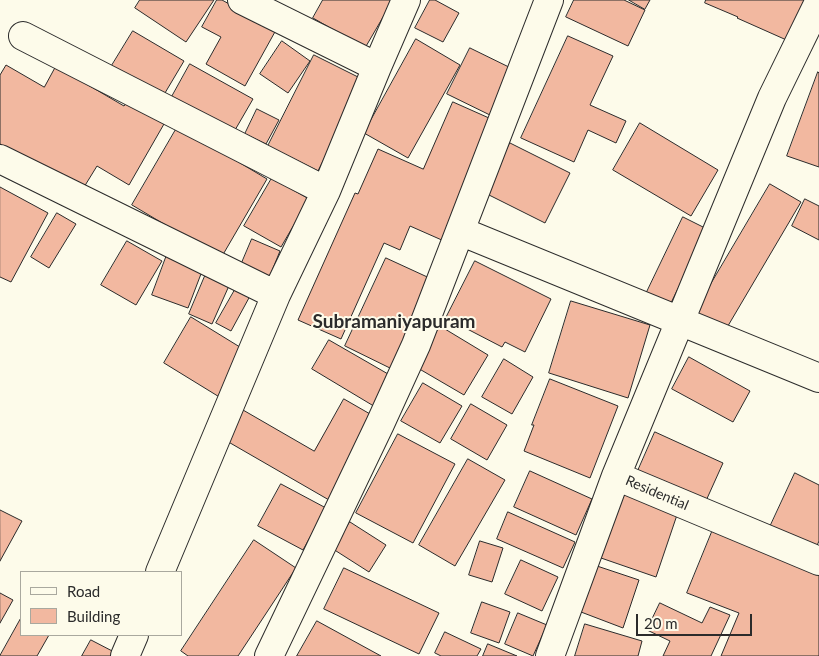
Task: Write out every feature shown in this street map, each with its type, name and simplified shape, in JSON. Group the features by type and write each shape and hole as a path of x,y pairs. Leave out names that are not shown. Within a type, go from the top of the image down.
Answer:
{"street":[{"path":"242,0 377,67"},
{"path":"160,571 276,296 326,192 406,0"},
{"path":"269,656 380,424 416,344 548,0"},
{"path":"616,476 772,98 811,36 819,2"},
{"path":"23,36 326,192"},
{"path":"0,159 276,296"},
{"path":"460,231 819,378"},
{"name":"Residential","path":"550,656 616,476 819,561"},
{"path":"125,656 134,636"}],"building":[{"path":"140,0 214,0 186,42 135,8"},
{"path":"217,0 222,0 276,30 245,86 206,64 221,37 202,27"},
{"path":"323,0 393,0 365,48 313,18"},
{"path":"430,0 435,0 459,13 443,42 415,28"},
{"path":"574,0 624,0 645,10 628,46 566,17"},
{"path":"629,0 650,0 645,9"},
{"path":"706,0 809,0 791,42 705,3"},
{"path":"133,31 184,61 162,98 111,67"},
{"path":"568,36 613,56 590,105 626,121 616,143 588,130 574,162 521,138"},
{"path":"416,39 460,65 408,158 364,133"},
{"path":"282,41 310,61 288,93 260,74"},
{"path":"470,48 517,71 494,117 447,94"},
{"path":"314,55 364,80 318,171 268,146"},
{"path":"59,61 83,82 124,106 127,102 164,124 129,185 97,166 81,192 0,144 0,75 6,65 44,87"},
{"path":"190,64 253,99 231,137 169,102"},
{"path":"819,73 819,167 787,156"},
{"path":"453,102 498,122 444,241 410,226 400,250 384,243 341,339 298,320 355,193 358,194 378,149 423,169"},
{"path":"257,109 279,120 266,144 245,134"},
{"path":"640,123 718,170 691,216 613,170"},
{"path":"178,126 267,179 221,258 132,205"},
{"path":"510,143 570,173 545,223 485,193"},
{"path":"272,178 309,199 281,247 244,226"},
{"path":"770,184 801,202 722,336 691,318"},
{"path":"0,187 48,213 11,282 0,277"},
{"path":"805,199 819,206 819,240 792,226"},
{"path":"57,213 76,224 49,268 31,257"},
{"path":"683,217 707,229 669,307 645,296"},
{"path":"252,239 280,251 267,283 238,272"},
{"path":"127,241 162,261 136,305 101,285"},
{"path":"168,252 204,266 188,308 152,295"},
{"path":"386,258 436,281 394,370 345,346"},
{"path":"475,261 551,299 525,352 505,342 502,347 446,318"},
{"path":"208,269 232,279 212,324 189,314"},
{"path":"236,288 250,296 231,331 216,323"},
{"path":"571,301 650,325 628,398 549,373"},
{"path":"191,317 248,352 221,398 164,363"},
{"path":"440,326 488,355 464,395 416,367"},
{"path":"329,340 395,378 377,408 312,369"},
{"path":"689,357 750,391 733,422 672,389"},
{"path":"504,359 533,377 512,414 482,397"},
{"path":"550,379 618,406 590,478 524,451"},
{"path":"423,383 462,406 440,443 401,421"},
{"path":"344,399 377,418 329,500 225,440 243,410 314,451"},
{"path":"471,404 507,425 487,460 451,439"},
{"path":"655,432 723,463 705,503 637,473"},
{"path":"398,434 455,464 413,543 356,513"},
{"path":"468,459 505,480 455,566 419,545"},
{"path":"530,471 592,499 576,535 514,507"},
{"path":"795,473 819,485 819,541 815,550 769,529"},
{"path":"281,484 326,508 303,550 258,526"},
{"path":"623,494 678,512 656,577 601,558"},
{"path":"0,510 22,521 0,561"},
{"path":"508,512 575,542 563,568 497,539"},
{"path":"350,522 386,545 369,572 333,549"},
{"path":"714,527 819,569 819,656 721,656 739,613 687,593"},
{"path":"254,540 296,568 238,656 188,656 181,651"},
{"path":"480,541 503,548 492,582 469,575"},
{"path":"521,560 558,577 542,611 505,594"},
{"path":"597,566 639,580 623,628 581,612"},
{"path":"344,568 439,613 419,654 324,609"},
{"path":"0,593 13,600 0,623"},
{"path":"482,602 510,612 499,643 471,633"},
{"path":"660,603 702,623 710,607 730,615 711,656 663,656 670,641 647,630"},
{"path":"518,613 547,625 533,656 505,644"},
{"path":"20,620 20,636 48,636 37,656 0,656"},
{"path":"317,621 381,656 297,656"},
{"path":"585,624 642,641 638,656 575,656"},
{"path":"445,632 481,649 477,656 441,656 435,653"},
{"path":"91,640 118,654 117,656 82,656"},
{"path":"488,644 517,656 483,656"}],"district":[{"name":"Subramaniyapuram","path":"394,322"}]}
